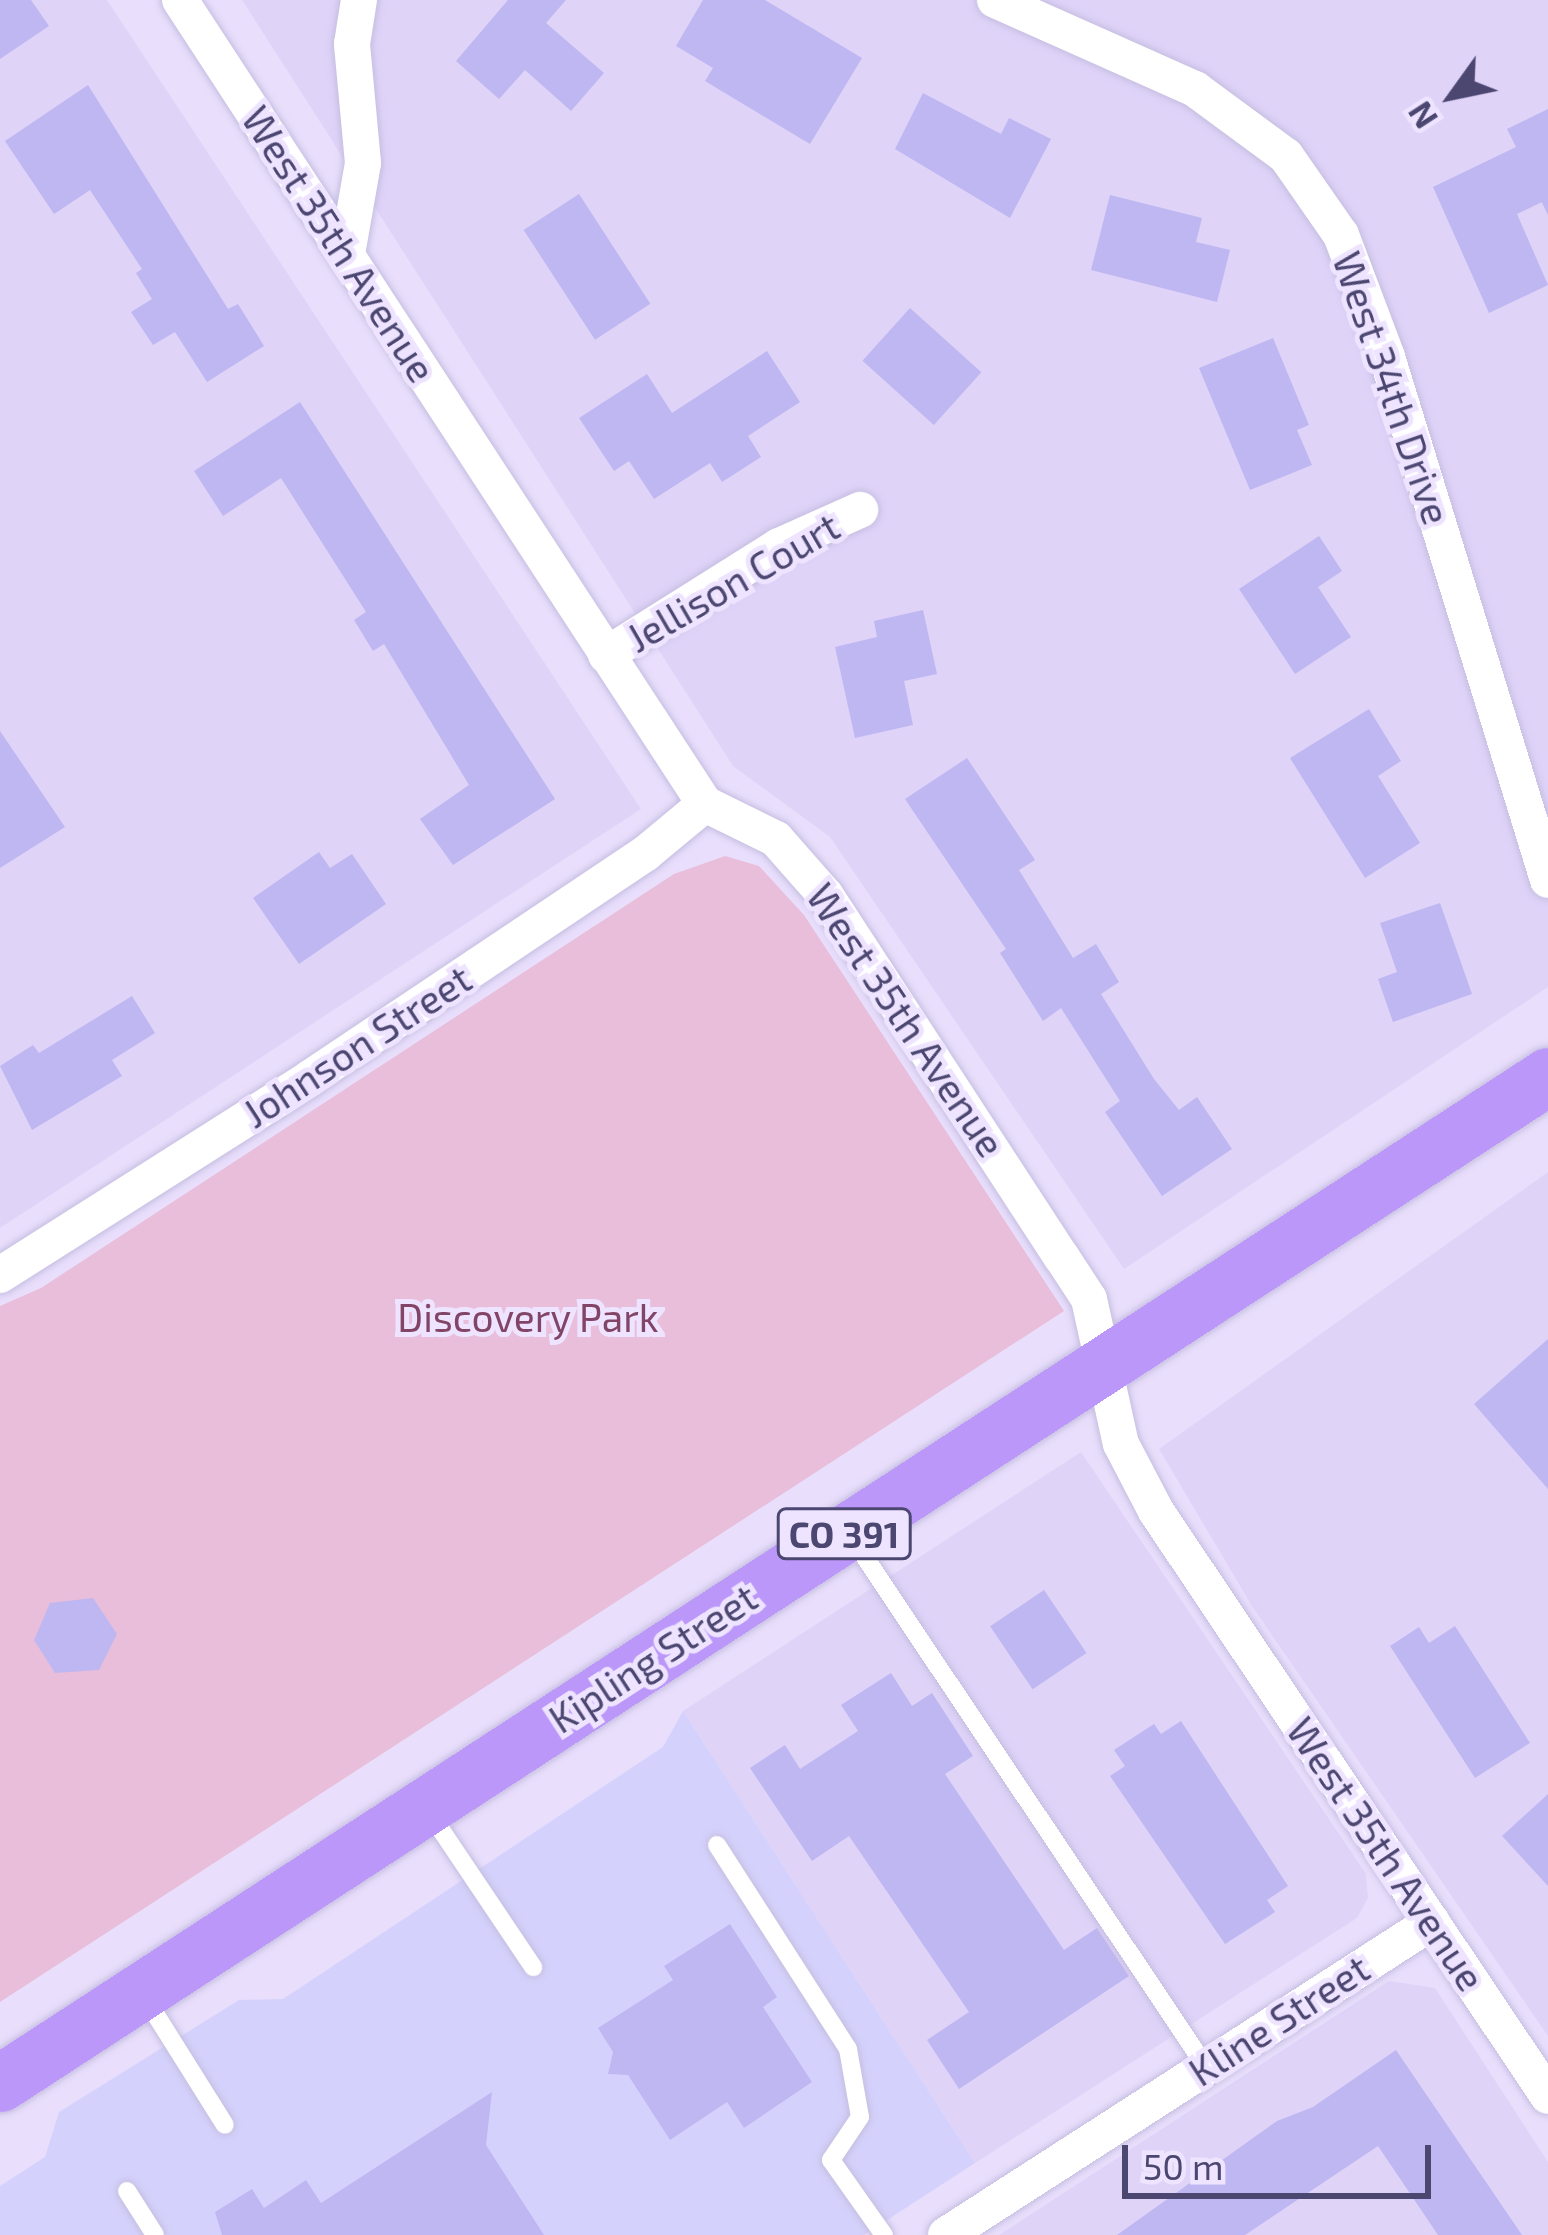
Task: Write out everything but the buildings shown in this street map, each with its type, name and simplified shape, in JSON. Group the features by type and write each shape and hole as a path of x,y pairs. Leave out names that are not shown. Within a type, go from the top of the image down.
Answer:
{"main road":[{"name":"Kipling Street","path":"0,2083 1548,1076"}],"street":[{"name":"West 35th Avenue","path":"180,0 704,804 776,839 826,896 1089,1299 1121,1444 1156,1511 1548,2096"},
{"path":"347,254 363,163 352,44 358,0"},
{"name":"West 34th Drive","path":"995,0 1196,89 1286,155 1340,235 1387,357 1548,880"},
{"name":"Jellison Court","path":"606,655 779,546 860,510"},
{"name":"Johnson Street","path":"0,1276 330,1065 646,853 704,804"},
{"name":"Kline Street","path":"946,2235 1432,1922"}],"lane":[{"path":"848,1532 1206,2067"},
{"path":"425,1807 533,1967"},
{"path":"717,1845 848,2049 860,2116 831,2160 884,2235"},
{"path":"142,1992 225,2125"},
{"path":"127,2192 155,2235"}],"shaded area":[{"path":"0,0 107,0 641,809 0,1228"},
{"path":"242,0 1548,0 1548,987 1124,1269 830,837 733,766"},
{"path":"1548,1172 1548,2036 1252,1606 1159,1449"},
{"path":"1081,1452 1366,1874 1368,1898 1357,1918 975,2163 683,1711"},
{"path":"683,1711 975,2163 864,2235 0,2235 0,2186 45,2157 59,2112 239,2000 283,1999 663,1747"},
{"path":"1389,1981 1435,1988 1548,2162 1548,2235 999,2235"}],"green space":[{"name":"Discovery Park","path":"725,856 759,866 804,915 1064,1311 0,2002 0,1306 41,1288 674,874"}]}
